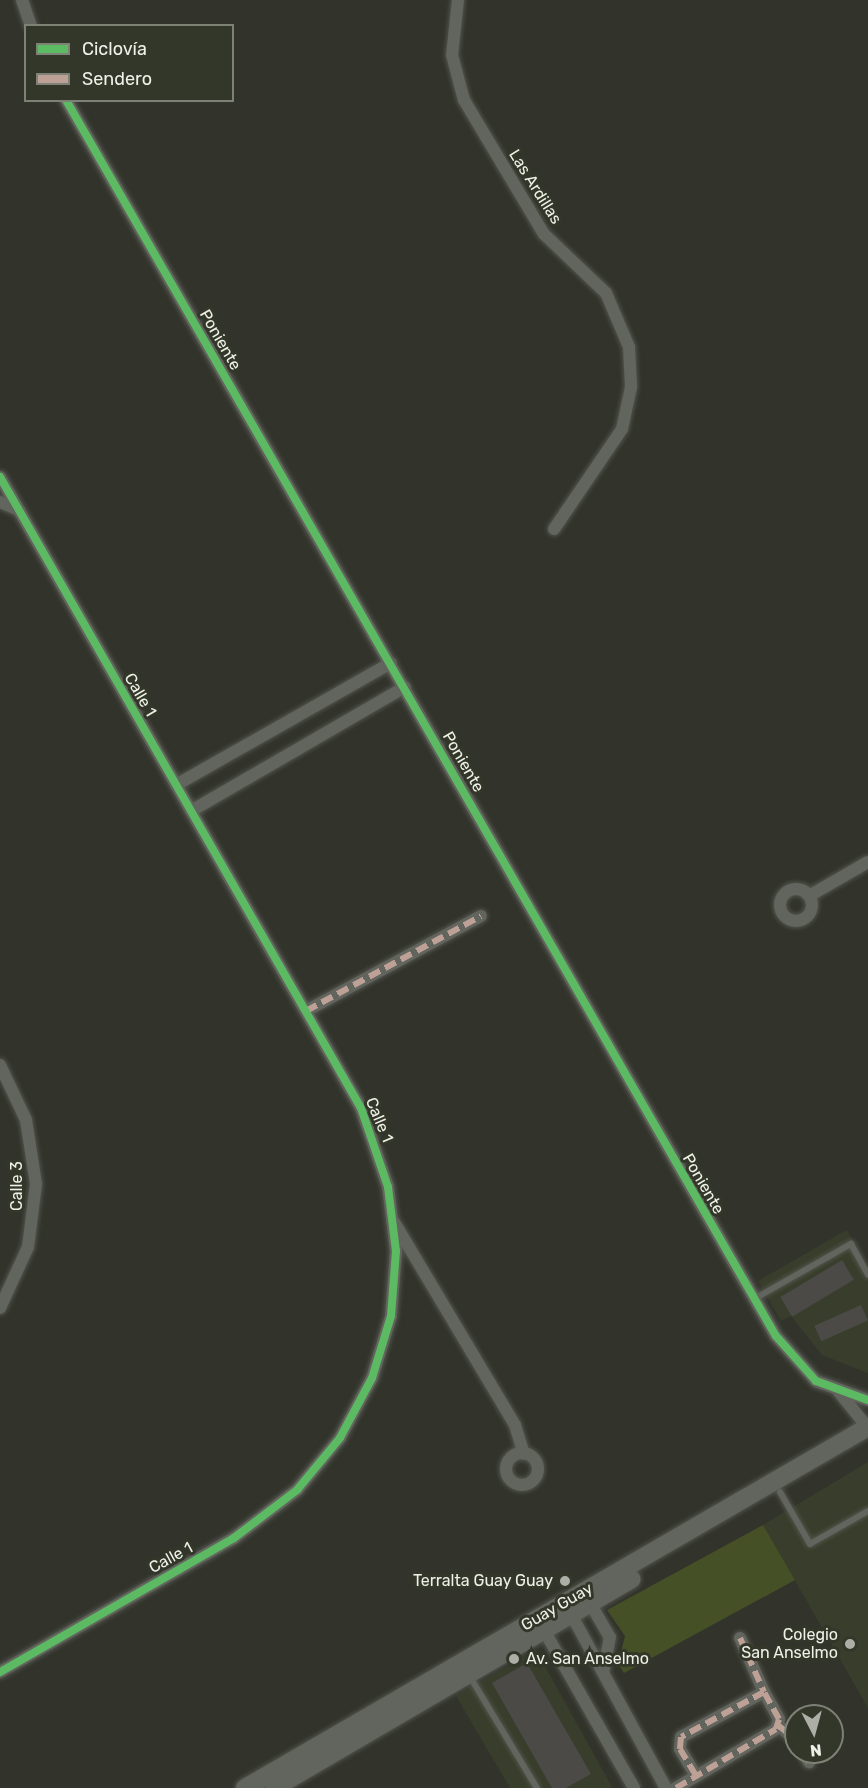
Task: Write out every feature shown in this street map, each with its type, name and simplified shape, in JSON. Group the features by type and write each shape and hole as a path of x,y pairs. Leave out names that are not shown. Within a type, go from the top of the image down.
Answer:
{"street":[{"path":"22,0 30,24"},
{"name":"Las Ardillas","path":"458,0 452,55 464,100 544,234 606,293 629,347 631,387 622,429 554,529"},
{"name":"Poniente","path":"67,102 405,687 754,1299 795,1362 839,1392 868,1400"},
{"name":"Calle 1","path":"0,477 306,1011 369,1126 394,1222 393,1298 379,1358 353,1418 314,1472 278,1507 234,1539 0,1672"},
{"path":"0,502 19,510"},
{"path":"176,785 391,663"},
{"path":"191,811 405,687"},
{"path":"809,896 868,862"},
{"path":"306,1011 481,916"},
{"name":"Calle 3","path":"0,1065 26,1120 36,1184 28,1247 0,1308"},
{"name":"Calle 1","path":"394,1222 515,1425 524,1454"},
{"name":"Poniente","path":"839,1392 868,1431"},
{"name":"Guay Guay","path":"540,1625 571,1614 590,1603 868,1431"},
{"name":"Guay Guay","path":"274,1788 470,1665 777,1487"},
{"path":"590,1603 610,1637 604,1670"},
{"path":"571,1614 604,1670 666,1788"},
{"path":"540,1625 634,1788"},
{"path":"740,1638 778,1726 784,1731"},
{"name":"Guay Guay","path":"245,1788 445,1672 470,1665"},
{"path":"696,1776 680,1749 681,1737 764,1692"},
{"path":"676,1788 778,1726"}],"lane":[{"path":"754,1299 851,1244 868,1275"},
{"path":"777,1487 810,1544 868,1511"},
{"path":"470,1665 537,1788"}],"shaded area":[{"path":"847,1230 868,1267 868,1373 822,1355 791,1316 781,1321 758,1281"},
{"name":"Colegio San Anselmo","path":"868,1462 868,1708 763,1525"},
{"path":"536,1650 611,1788 510,1788 456,1696"}],"green space":[{"path":"763,1525 795,1580 624,1673 618,1664 625,1636 607,1610"}],"building":[{"path":"842,1260 854,1280 792,1317 780,1297"},
{"path":"861,1305 868,1321 821,1341 814,1326"},
{"path":"527,1663 591,1774 566,1788 552,1788 492,1683"}],"marked path":[{"path":"306,1011 481,916"},
{"path":"740,1638 764,1692"},
{"path":"676,1788 776,1729 779,1719 764,1692 681,1737 680,1749 696,1776"},
{"path":"779,1726 784,1730"}],"cycle path":[{"path":"67,102 776,1336 816,1381 868,1400"},
{"path":"0,477 361,1108 388,1187 396,1251 391,1316 372,1378 340,1438 297,1490 234,1538 0,1672"}],"place":[{"name":"Terralta Guay Guay","path":"565,1581"},
{"name":"Colegio San Anselmo","path":"850,1644"},
{"name":"Av. San Anselmo","path":"514,1659"}]}
